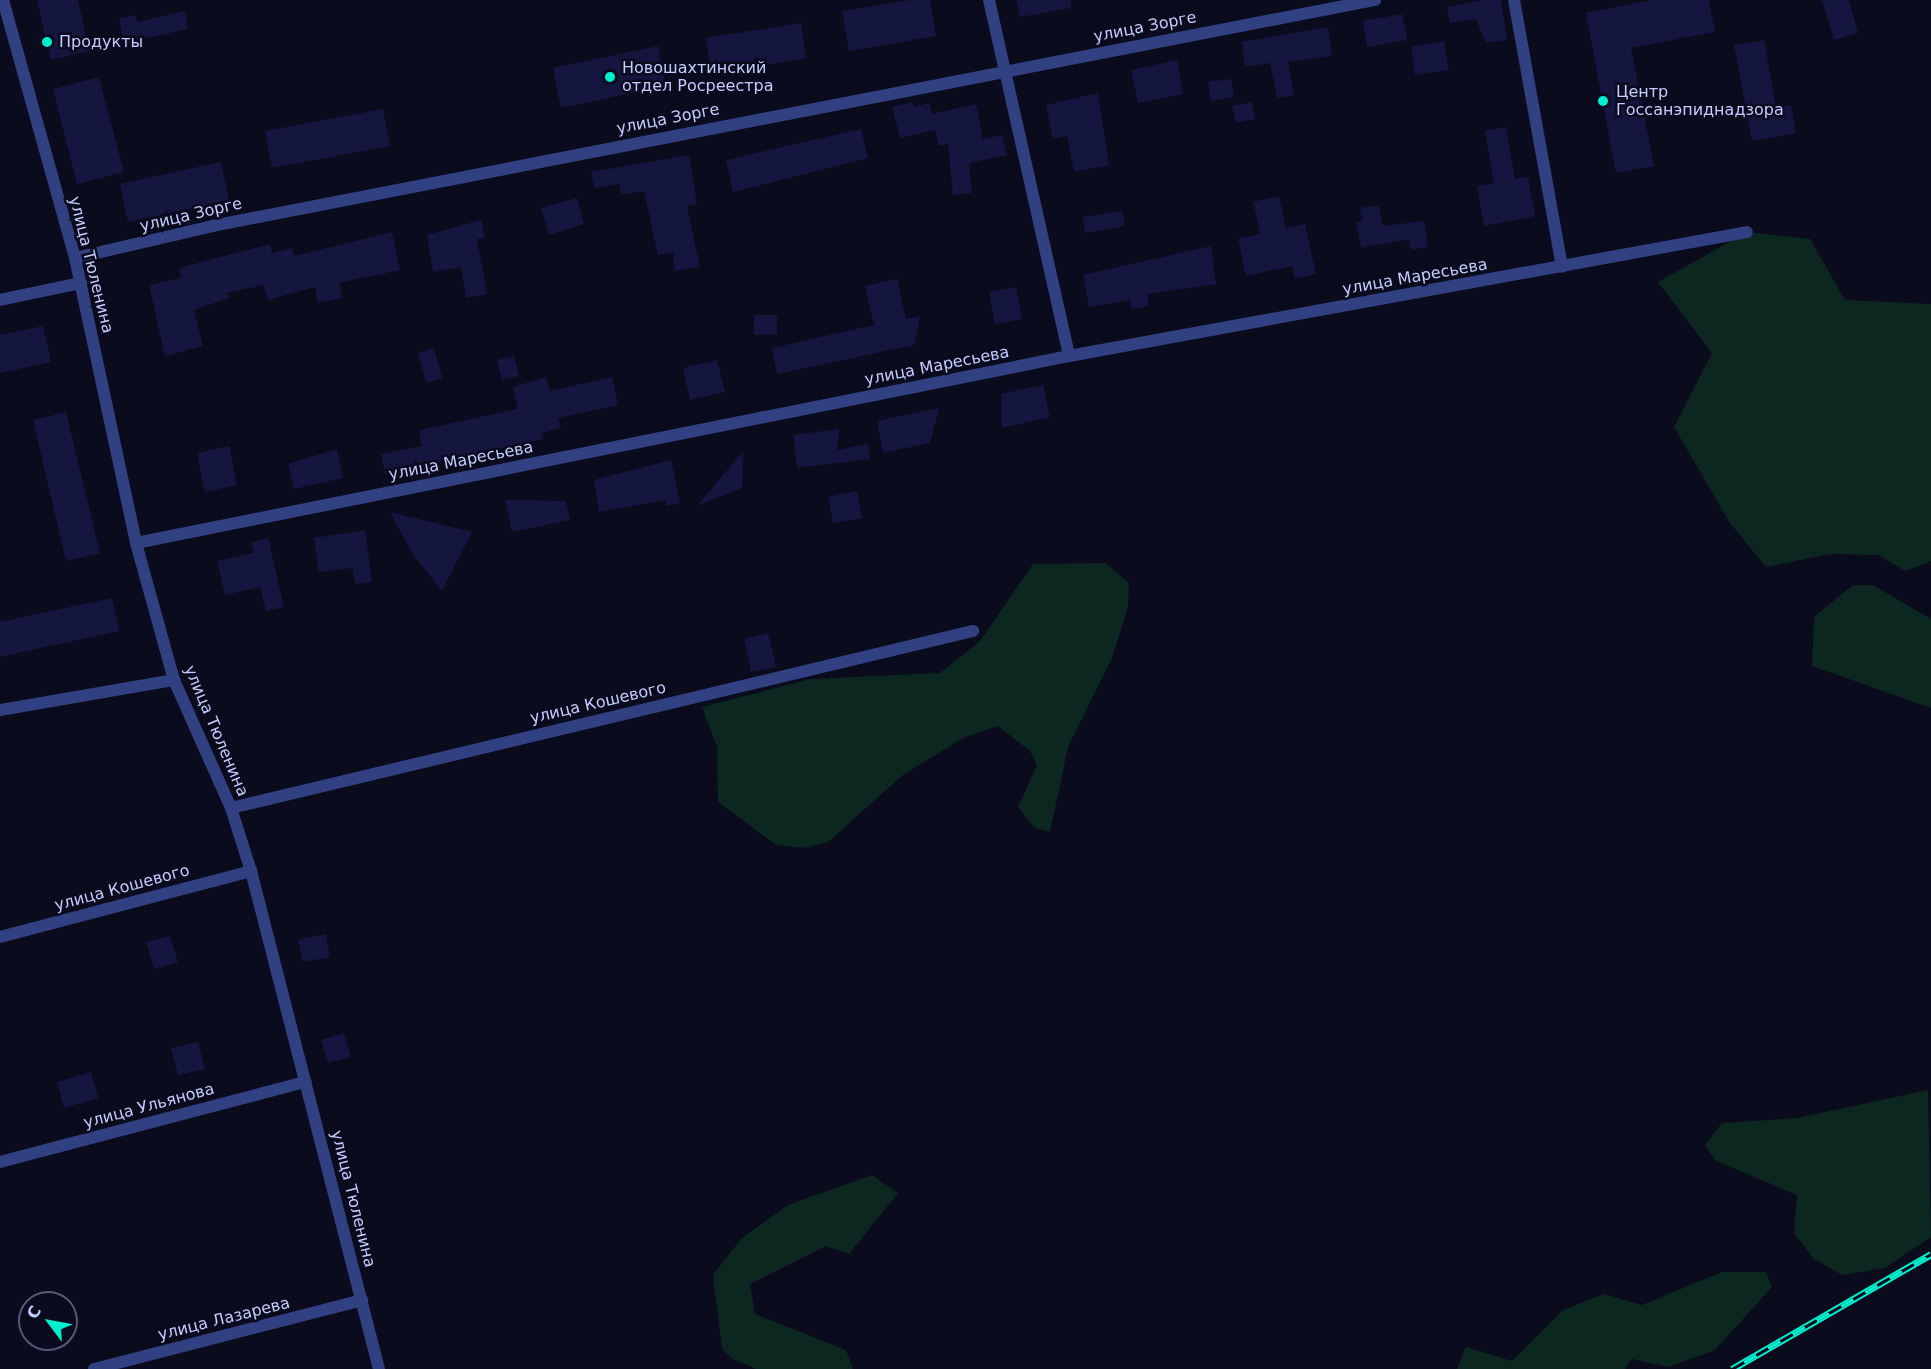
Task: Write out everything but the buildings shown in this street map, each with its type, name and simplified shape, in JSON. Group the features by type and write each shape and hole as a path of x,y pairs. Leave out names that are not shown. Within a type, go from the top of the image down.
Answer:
{"street":[{"name":"улица Тюленина","path":"3,0 75,258 136,543 174,680 231,808 252,872 379,1369"},
{"path":"989,0 1069,356"},
{"name":"улица Зорге","path":"75,258 212,226 1005,70 1375,0"},
{"path":"1514,0 1562,267"},
{"name":"улица Маресьева","path":"136,543 1069,356 1747,232"},
{"path":"0,300 81,283"},
{"name":"улица Кошевого","path":"231,808 973,631"},
{"path":"0,710 174,680"},
{"name":"улица Кошевого","path":"0,937 252,872"},
{"name":"улица Ульянова","path":"0,1162 306,1082"},
{"name":"улица Лазарева","path":"94,1369 362,1300"}],"green space":[{"path":"1747,232 1810,239 1845,300 1931,304 1931,561 1905,571 1878,555 1831,554 1766,567 1730,523 1674,427 1712,353 1658,282"},
{"path":"1105,563 1129,583 1128,607 1112,658 1068,747 1050,832 1034,827 1018,807 1037,765 1030,751 998,726 965,737 904,774 828,842 803,848 776,845 718,802 717,747 702,707 811,679 940,673 980,641 1033,564"},
{"path":"1853,585 1873,585 1931,619 1931,708 1812,666 1814,617"},
{"path":"1928,1090 1931,1237 1885,1268 1842,1275 1814,1259 1794,1233 1797,1195 1716,1161 1705,1145 1722,1123 1797,1118"},
{"path":"872,1175 898,1193 849,1254 826,1246 750,1284 755,1314 846,1350 853,1369 756,1369 733,1359 722,1349 713,1275 741,1239 788,1205"},
{"path":"1722,1272 1766,1272 1772,1287 1715,1350 1669,1367 1632,1359 1625,1369 1457,1369 1466,1347 1512,1361 1563,1310 1604,1294 1642,1305"}],"railway":[{"path":"1732,1369 1931,1254"}],"place":[{"name":"Продукты","path":"47,42"},
{"name":"Новошахтинский отдел Росреестра","path":"610,77"},
{"name":"Центр Госсанэпиднадзора","path":"1603,101"}]}
